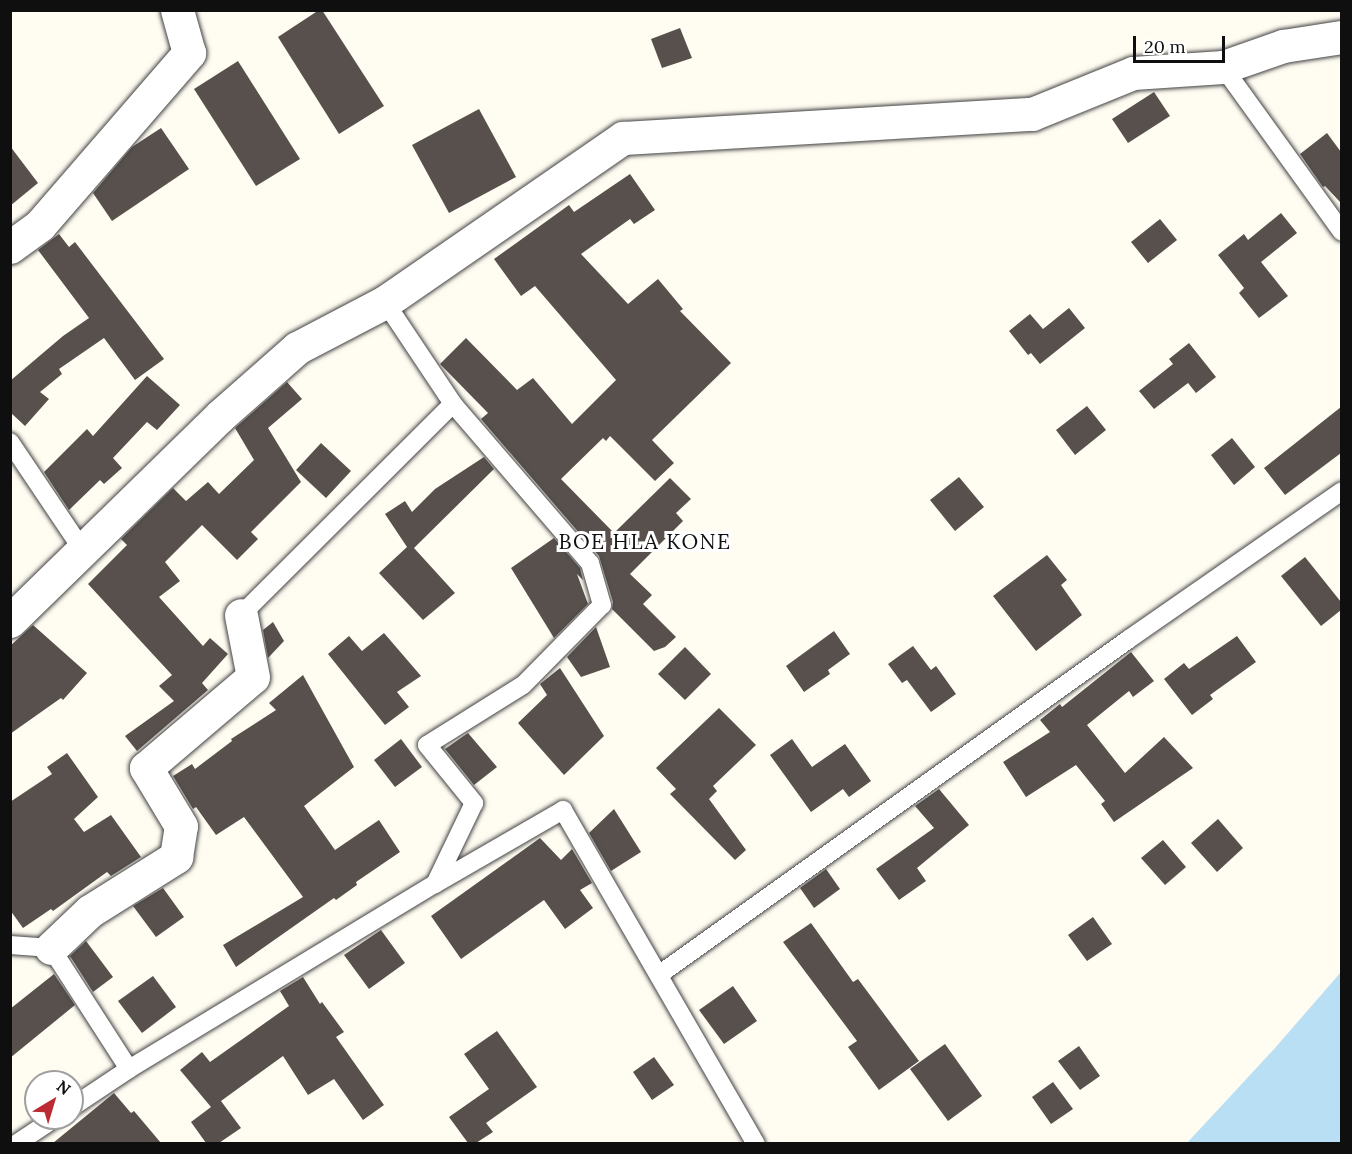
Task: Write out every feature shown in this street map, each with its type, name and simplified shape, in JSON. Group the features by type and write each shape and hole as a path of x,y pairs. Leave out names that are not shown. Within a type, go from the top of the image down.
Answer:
{"street":[{"path":"10,247 40,225 189,52 177,10"},
{"path":"10,621 220,416 297,348 385,302 623,138 1032,114 1133,73 1223,67 1283,46 1341,37"},
{"path":"51,948 90,911 176,857 181,826 146,768 253,677 241,615"}],"lane":[{"path":"1223,67 1341,232"},
{"path":"385,302 453,404 590,563 602,605 523,685 427,745 474,803 435,884"},
{"path":"241,615 453,404"},
{"path":"10,442 82,549"},
{"path":"660,974 1129,639 1341,491"},
{"path":"84,1099 129,1069 435,884 563,810 756,1143"},
{"path":"10,945 51,948 129,1069"},
{"path":"16,1143 36,1130"}],"water":[{"path":"1341,972 1341,1143 1187,1143 1275,1048"}],"building":[{"path":"322,10 384,106 339,134 278,37"},
{"path":"680,28 692,58 662,68 651,39"},
{"path":"238,61 300,159 256,186 194,89"},
{"path":"1154,92 1170,116 1128,143 1112,119"},
{"path":"479,109 516,177 449,213 412,145"},
{"path":"161,128 189,169 112,221 93,193 132,147"},
{"path":"1327,133 1341,152 1341,203 1325,186 1323,187 1300,154"},
{"path":"10,146 38,183 10,206"},
{"path":"630,174 655,210 634,224 630,219 581,254 628,304 658,279 683,309 680,311 731,363 652,440 674,463 655,481 610,436 606,441 603,438 561,479 614,533 670,478 691,499 676,513 683,521 630,574 652,595 643,604 676,637 665,647 654,651 612,609 613,602 599,556 481,419 488,413 440,364 466,338 517,390 533,378 572,424 616,380 535,286 521,296 494,259 569,205 574,212"},
{"path":"1281,213 1297,233 1261,262 1288,296 1259,318 1239,293 1244,288 1218,255 1244,234 1248,240"},
{"path":"1160,219 1177,240 1148,263 1131,242"},
{"path":"59,234 69,247 75,242 164,359 135,380 104,338 59,369 62,374 40,392 49,399 25,426 10,412 10,381 63,336 89,318 38,250"},
{"path":"1069,308 1085,328 1040,364 1031,353 1028,355 1009,331 1030,314 1043,329"},
{"path":"1189,343 1216,377 1196,393 1188,383 1154,409 1139,391 1173,364 1169,359"},
{"path":"147,376 180,405 157,430 147,422 113,458 122,468 104,484 100,480 69,510 44,472 87,429 93,436"},
{"path":"287,382 302,399 268,428 301,482 251,532 258,539 237,560 202,525 165,562 180,581 159,597 203,646 210,638 228,654 202,683 208,690 137,751 125,736 174,701 159,686 172,675 88,584 127,545 121,539 173,488 186,501 208,482 219,494 254,460 235,428"},
{"path":"1087,406 1106,430 1075,455 1056,430"},
{"path":"1341,407 1341,453 1285,495 1264,468"},
{"path":"1232,438 1255,467 1234,485 1211,455"},
{"path":"321,443 351,471 326,498 296,470"},
{"path":"484,457 494,469 414,548 455,593 423,620 379,573 407,547 385,514 405,501 412,512 435,489"},
{"path":"959,477 984,507 955,531 930,500"},
{"path":"554,538 580,568 583,580 577,574 588,604 554,638 511,568"},
{"path":"1047,555 1067,580 1061,585 1082,615 1036,651 993,596"},
{"path":"1305,557 1341,602 1341,610 1321,626 1281,576"},
{"path":"273,622 284,641 268,658 263,630"},
{"path":"33,625 87,673 63,700 61,698 10,734 10,646"},
{"path":"596,627 610,667 581,677 567,657"},
{"path":"834,631 850,654 828,670 830,674 804,692 786,666"},
{"path":"384,633 421,676 397,692 409,707 385,725 328,654 349,636 362,651"},
{"path":"1237,636 1256,662 1210,695 1213,699 1192,715 1164,679 1184,663 1189,669"},
{"path":"913,646 931,670 936,666 956,694 931,712 907,680 902,683 888,664"},
{"path":"685,647 711,674 685,700 658,674"},
{"path":"1131,652 1154,681 1133,697 1129,691 1087,725 1125,773 1164,737 1193,768 1114,822 1101,804 1105,801 1076,765 1026,797 1003,762 1050,732 1040,720 1060,704 1062,707"},
{"path":"560,668 604,736 564,775 518,723 547,695 540,684"},
{"path":"303,675 354,767 304,806 335,850 379,820 400,852 356,882 357,885 336,900 334,898 236,967 223,945 303,897 244,817 216,835 196,807 193,809 173,776 192,764 195,769 232,741 231,739 276,710 269,703"},
{"path":"719,708 756,745 713,786 717,791 709,799 746,850 735,860 670,794 676,789 656,768"},
{"path":"468,733 497,767 474,785 445,749"},
{"path":"401,739 422,767 395,787 374,760"},
{"path":"792,739 812,767 845,744 871,781 849,797 843,789 811,812 770,755"},
{"path":"67,753 98,797 74,819 84,832 111,815 141,857 111,876 107,872 53,911 51,909 23,928 10,910 10,802 52,774 47,767"},
{"path":"939,789 969,825 917,868 926,881 899,900 876,869 934,828 915,806"},
{"path":"614,809 641,852 611,871 589,833"},
{"path":"1218,819 1243,848 1217,872 1191,843"},
{"path":"540,838 561,860 572,849 592,883 580,890 593,908 565,929 544,900 461,959 431,916"},
{"path":"1163,840 1186,867 1165,885 1141,858"},
{"path":"826,869 840,889 814,908 800,888"},
{"path":"163,888 184,917 156,937 133,906"},
{"path":"1093,917 1112,944 1087,961 1068,935"},
{"path":"811,923 853,982 858,979 919,1061 879,1090 848,1047 857,1041 783,942"},
{"path":"381,930 405,963 369,989 344,955"},
{"path":"86,941 113,977 93,992 70,956"},
{"path":"54,974 75,1005 10,1058 10,1009"},
{"path":"153,976 176,1007 142,1033 118,1001"},
{"path":"303,977 320,1004 322,1002 344,1032 336,1037 384,1105 363,1120 334,1079 308,1095 283,1056 221,1101 241,1128 219,1143 206,1143 191,1122 211,1107 180,1070 202,1052 210,1062 289,1006 280,991"},
{"path":"733,986 757,1021 724,1044 699,1010"},
{"path":"497,1031 537,1087 486,1123 493,1132 476,1143 468,1143 449,1117 489,1089 464,1054"},
{"path":"945,1044 982,1096 948,1121 910,1069"},
{"path":"1079,1046 1100,1076 1080,1090 1058,1061"},
{"path":"654,1057 674,1085 652,1100 633,1072"},
{"path":"1053,1082 1073,1109 1051,1124 1032,1097"},
{"path":"114,1093 131,1113 134,1111 161,1143 53,1143 69,1130 84,1130 84,1118"}],"district":[{"name":"BOE HLA KONE","path":"645,542"}]}
